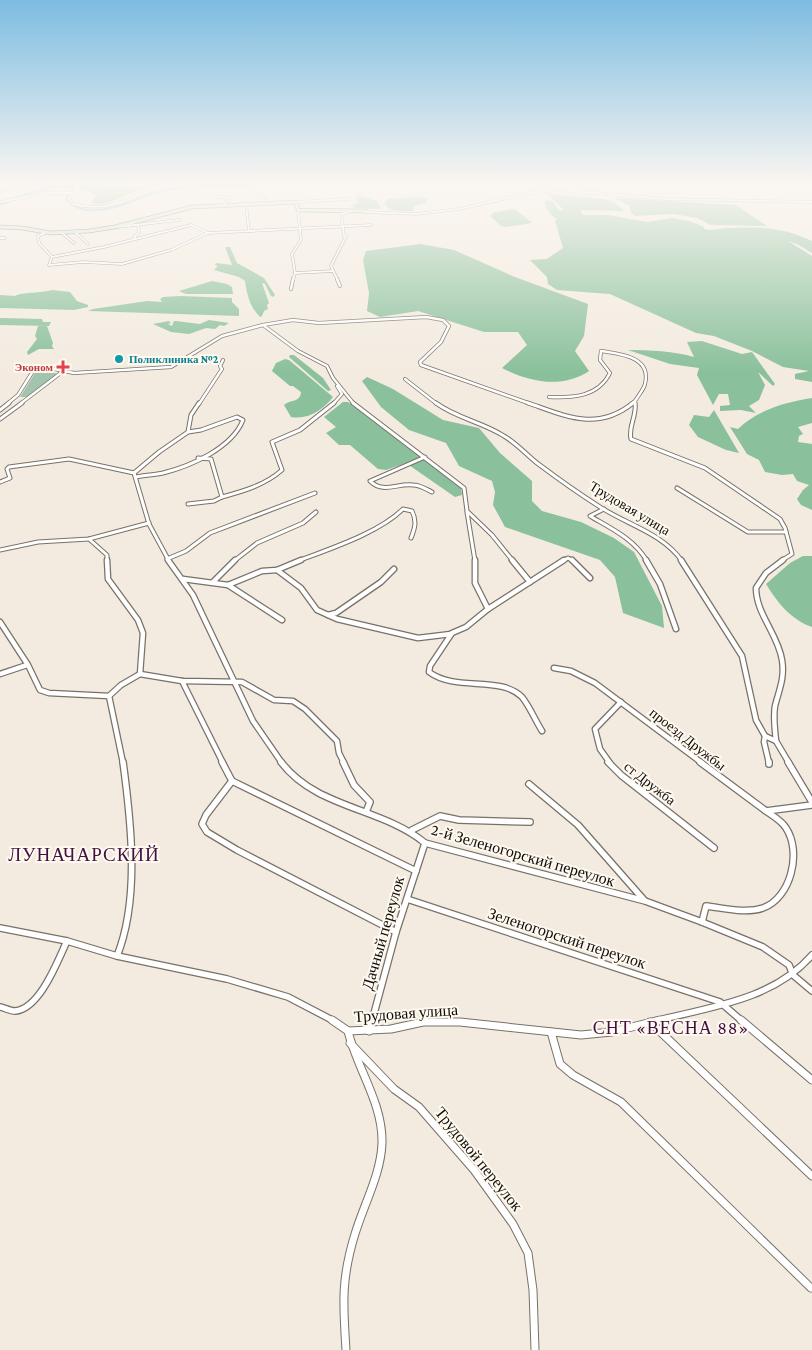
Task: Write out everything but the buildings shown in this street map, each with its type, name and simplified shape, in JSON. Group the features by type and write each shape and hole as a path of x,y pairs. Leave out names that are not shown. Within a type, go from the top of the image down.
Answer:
{"street":[{"path":"43,247 52,257"},
{"path":"52,257 108,247"},
{"path":"52,257 49,265 51,266 83,262 122,264 178,247"},
{"path":"291,289 295,273 292,258 298,247"},
{"path":"340,286 332,264 342,247"},
{"path":"295,273 333,270"},
{"path":"0,410 13,400 35,368 44,366 62,372 86,373 172,367 216,339 263,325 292,320 319,322 374,321 415,316 435,318 448,323 449,326 439,345 420,362 421,365 574,419 598,421 630,406 645,384 643,366 627,354 602,351 599,354 600,362 610,373 602,386 590,392 563,398 549,397"},
{"path":"188,504 214,501 264,484 274,477 282,470 272,442 300,430 340,398 342,394 327,366 298,351 263,325"},
{"path":"188,432 191,416 222,369 220,366 224,360"},
{"path":"0,418 62,372"},
{"path":"333,378 355,405 464,488 475,560 475,583 488,609"},
{"name":"Трудовая улица","path":"404,380 449,413 472,420 505,436 536,462 604,510 668,545 684,562 712,611 742,656 756,720 765,736 764,742 769,764"},
{"path":"13,400 22,402"},
{"path":"635,401 636,410 629,431 631,439 705,468 780,519 786,532 792,554 765,575 759,581 756,590 757,599 780,647 782,657 783,680 776,706 774,723 776,741 812,802"},
{"path":"0,482 10,478 7,469 10,467 69,459 80,460 135,475 165,473 222,446 240,430 243,420 237,417 201,430 188,432 159,452 135,475"},
{"path":"425,457 370,481 374,488 379,490 400,484 413,483 426,487 432,492"},
{"path":"198,458 211,459 222,497"},
{"name":"2-й Зеленогорский переулок","path":"135,475 149,523 167,559 192,594 234,682 266,743 288,771 318,795 412,830 425,843 645,902 702,922 763,947 788,965 793,975 812,991"},
{"path":"678,488 748,532 786,532"},
{"path":"167,559 186,551 210,533 315,493"},
{"path":"228,585 262,571 277,570 357,537 396,516 403,509 412,511 417,522 411,538"},
{"path":"604,510 595,512 590,516 621,534 640,549 660,584 676,629"},
{"path":"467,511 492,535 530,582"},
{"path":"213,582 257,542 295,528 311,518 316,512"},
{"path":"0,550 38,542 89,539 149,523"},
{"path":"89,539 107,555 108,579 138,620 143,632 140,674"},
{"path":"277,570 301,588 317,610 328,615 418,638 443,636 466,627 488,609 568,558 590,578"},
{"path":"328,615 336,612 376,586 394,569"},
{"path":"183,579 228,585 282,620"},
{"path":"0,622 38,680 40,690 50,693 109,696 140,674 182,681 242,682 274,700 288,700 299,704 337,740 340,753 354,785 370,802 366,812"},
{"path":"452,633 430,666 429,672 433,676 450,682 491,686 519,695 542,731"},
{"path":"0,674 27,665"},
{"name":"проезд Дружбы","path":"554,668 584,677 621,702 783,823 788,831 793,858 790,876 783,892 771,904 755,910 735,910 706,906 702,922"},
{"path":"182,681 232,781 416,871"},
{"path":"109,696 122,754 132,818 130,900 123,942 117,956"},
{"name":"ст Дружба","path":"621,702 595,729 595,741 603,754 621,775 714,848"},
{"path":"765,736 776,741"},
{"path":"232,781 206,815 202,824 207,832 396,932"},
{"path":"529,784 578,825 645,902"},
{"path":"766,811 812,806"},
{"path":"412,830 440,816 459,820 530,822"},
{"name":"Дачный переулок","path":"369,1031 396,932 425,843"},
{"name":"Зеленогорский переулок","path":"407,899 720,1002"},
{"name":"Трудовая улица","path":"0,928 67,941 117,956 228,978 288,997 330,1018 348,1031 391,1029 423,1022 460,1022 581,1035 612,1032 720,1002 755,995 776,986 793,975 812,955"},
{"path":"0,1007 14,1011 22,1009 31,1003 39,995 67,941"},
{"path":"720,1002 812,1080"},
{"path":"650,1022 812,1176"},
{"path":"346,1350 343,1290 352,1245 379,1165 382,1142 380,1122 374,1099 350,1042 348,1031"},
{"path":"551,1032 560,1064 573,1075 620,1102 811,1288"},
{"name":"Трудовой переулок","path":"350,1042 376,1072 394,1089 419,1107 474,1170 513,1224 528,1253 536,1350"}],"green space":[{"path":"225,247 230,247 237,263 264,278 275,295 271,296 265,284 262,283 269,303 267,305 268,309 264,311 262,316 260,317 251,305 245,281 239,277 214,270 218,266 215,265 216,263 232,265"},
{"path":"397,247 438,247 454,250 515,277 588,304 584,336 575,351 589,371 579,377 557,382 534,380 502,368 527,345 518,332 484,332 418,311 380,317 367,311 369,293 363,260 366,251"},
{"path":"798,247 812,256 812,382 795,379 795,374 809,371 783,367 752,351 714,336 696,333 610,294 557,290 548,284 547,277 530,260 547,259 563,248"},
{"path":"802,247 812,247 812,253"},
{"path":"212,281 232,287 233,294 186,294 179,291"},
{"path":"52,290 70,292 77,301 88,305 88,307 74,310 0,308 0,295 15,296"},
{"path":"163,297 232,298 232,302 239,309 239,316 88,311 147,301 162,302 160,299"},
{"path":"0,318 42,319 43,322 51,322 49,326 0,325"},
{"path":"209,320 229,323 224,326 220,325 215,329 206,328 189,334 171,332 153,324 169,321 171,323 168,324 172,326 174,321 200,324"},
{"path":"38,326 47,326 54,349 39,349 28,355 27,352 37,339 35,336"},
{"path":"702,341 742,354 752,352 775,384 773,386 758,372 765,385 759,400 749,406 756,413 741,410 720,411 720,406 730,405 728,394 719,394 713,405 697,375 699,368 670,364 628,350 670,352 694,357 687,342"},
{"path":"294,355 323,378 331,390 328,391 289,357"},
{"path":"285,359 289,360 333,397 320,410 303,417 291,417 284,405 299,398 301,392 290,386 272,371 276,363"},
{"path":"38,368 45,368 57,374 28,397 20,397"},
{"path":"367,377 393,389 443,420 479,428 500,453 532,481 532,501 542,511 581,522 614,538 634,552 662,606 664,628 623,613 615,577 600,560 505,527 493,505 495,492 492,481 459,466 446,443 409,430 381,407 362,381"},
{"path":"812,398 812,423 798,427 803,434 799,436 798,442 812,444 812,510 801,505 797,499 809,485 797,481 793,474 782,475 765,472 759,460 747,454 730,427 738,429 754,417 772,408"},
{"path":"343,402 348,402 461,487 462,495 455,497 406,463 386,470 378,469 350,445 339,445 326,433 336,427 324,417"},
{"path":"714,410 739,453 726,450 698,437 689,425 694,415 709,417"},
{"path":"803,556 812,556 812,627 804,624 785,610 766,584 790,563"}],"place":[{"name":"Поликлиника №2","path":"119,359"},
{"name":"Эконом","path":"63,367"}],"district":[{"name":"ЛУНАЧАРСКИЙ","path":"84,854"},
{"name":"СНТ «ВЕСНА 88»","path":"671,1028"}]}
